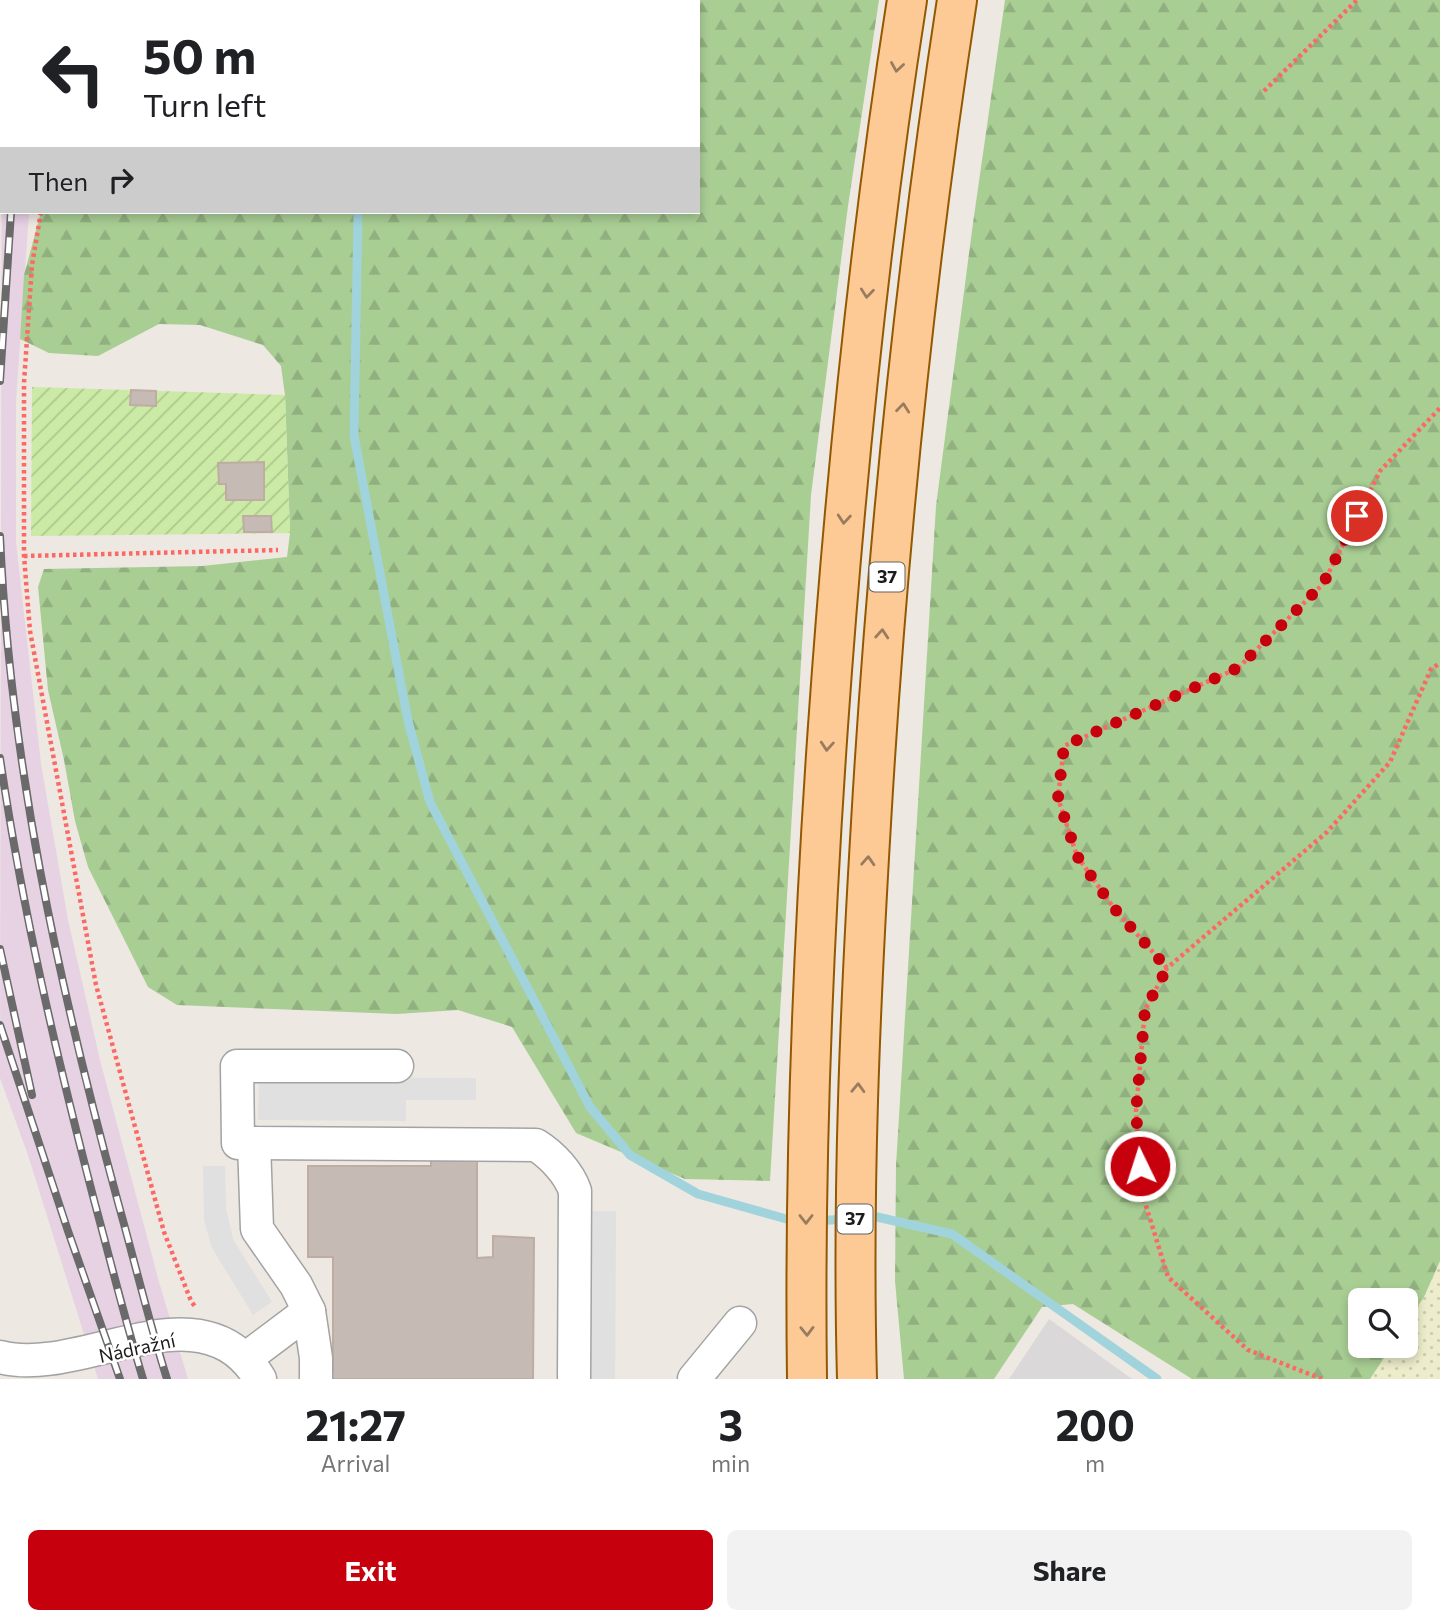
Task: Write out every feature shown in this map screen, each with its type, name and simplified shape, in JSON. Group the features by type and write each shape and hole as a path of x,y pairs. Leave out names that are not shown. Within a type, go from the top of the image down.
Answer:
{"main road":[{"name":"37","path":"807,1379 806,1156 820,852 838,585 875,221 907,0"},
{"name":"37","path":"857,1379 854,1282 855,1157 863,958 883,617 922,239 957,0"}],"lane":[{"path":"397,1066 237,1066 238,1143 536,1145 545,1151 572,1181 575,1191 574,1379"},
{"path":"254,1143 257,1229 296,1285 309,1311 316,1358 316,1379"},
{"path":"253,1369 309,1311"},
{"path":"694,1379 740,1323"},
{"name":"Nádražní","path":"0,1357 26,1365 47,1365 187,1338 217,1342 253,1369"}],"path":[{"path":"1264,91 1357,0"},
{"path":"41,214 33,265 24,383 23,556 30,631 96,985 164,1232 191,1301 199,1311"},
{"path":"1167,968 1113,907 1077,856 1058,798 1064,746 1238,668 1323,584 1380,471 1440,408"},
{"path":"23,556 278,550"},
{"path":"1322,1379 1248,1350 1168,1277 1142,1194 1136,1111 1145,1010 1167,968 1327,832 1390,762 1431,669 1440,663"}],"shaded area":[{"path":"2,214 29,214 16,401 16,542 41,764 68,920 100,1060 159,1282 188,1379 98,1379 28,1155 0,1078"},
{"path":"259,1077 476,1078 476,1100 406,1100 406,1121 258,1120"},
{"path":"203,1166 225,1166 226,1208 233,1239 272,1302 253,1315 212,1248 204,1220"},
{"path":"591,1211 616,1211 615,1379 590,1379"},
{"path":"1049,1319 1132,1379 1009,1379"}],"green space":[{"path":"700,0 879,0 848,206 811,495 770,1181 685,1179 576,1133 512,1027 458,1010 397,1014 177,1005 148,987 88,867 75,821 48,690 38,587 44,569 202,566 287,557 290,533 285,395 281,366 263,345 200,325 159,324 98,356 49,353 20,339 24,275 40,214 700,214"},
{"path":"1005,0 1440,0 1440,1261 1418,1306 1418,1288 1348,1288 1348,1358 1384,1358 1370,1379 1192,1379 1073,1304 1042,1307 994,1379 904,1379 895,1281 896,1166 936,506"},
{"path":"32,387 285,395 290,533 31,536"},
{"path":"1440,1261 1440,1379 1370,1379 1384,1358 1418,1358 1418,1306"}],"building":[{"path":"131,390 156,391 156,406 130,405"},
{"path":"264,462 264,500 226,500 226,484 219,484 218,463"},
{"path":"243,516 271,516 272,532 244,532"},
{"path":"431,1158 477,1158 477,1258 493,1257 493,1236 534,1238 533,1379 328,1379 328,1372 333,1372 333,1257 308,1257 308,1166 431,1166"}],"waterway":[{"path":"358,214 354,436 408,721 430,802 590,1107 630,1155 698,1194 797,1222"},
{"path":"863,1218 877,1217 952,1234 1157,1379"},
{"path":"815,1221 846,1219"}],"railway":[{"path":"0,381 11,214"},
{"path":"0,536 14,706 41,874 76,1041 167,1379"},
{"path":"0,758 29,925 53,1036 143,1379"},
{"path":"0,949 32,1095"},
{"path":"0,1025 120,1379"}],"route":[{"path":"1140,1166 1136,1111 1145,1010 1167,968 1113,907 1077,856 1058,798 1064,746 1238,668 1323,584 1357,516"}]}
